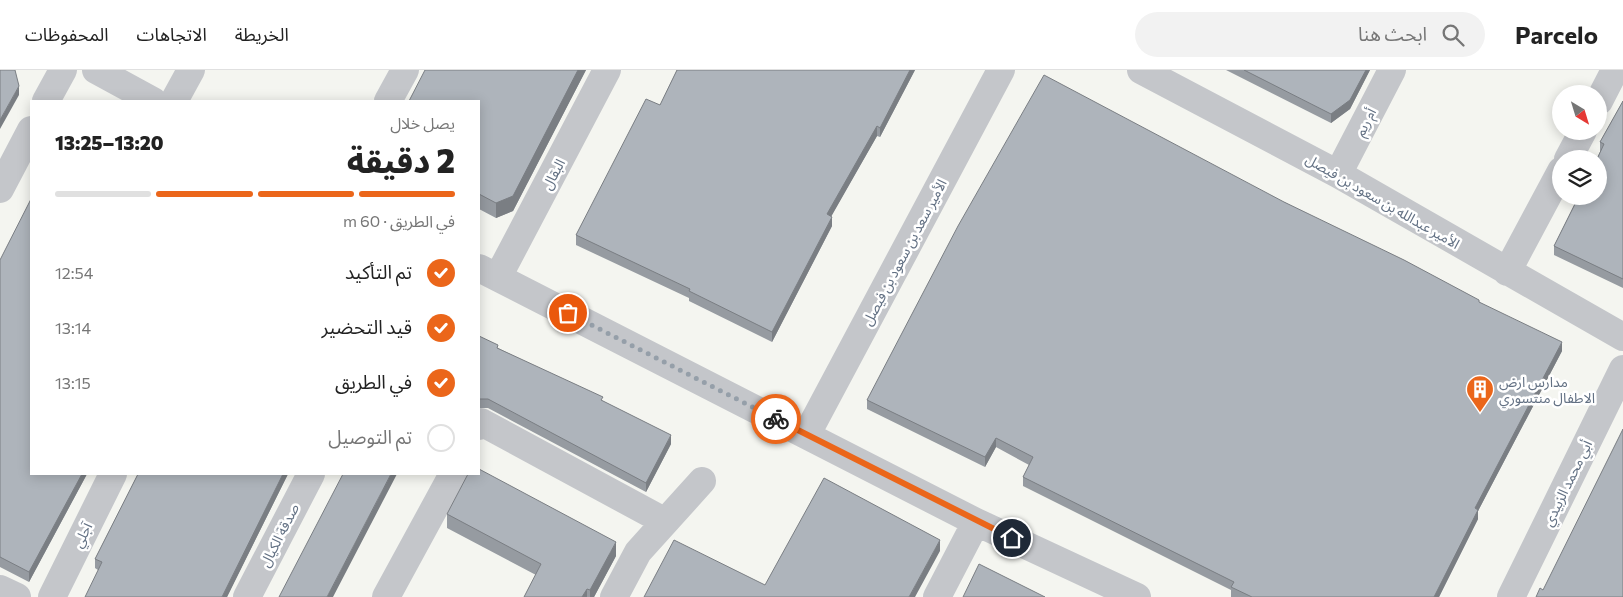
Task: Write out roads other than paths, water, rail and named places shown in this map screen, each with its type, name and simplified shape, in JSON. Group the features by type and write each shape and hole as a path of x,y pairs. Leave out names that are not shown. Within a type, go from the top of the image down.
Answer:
{"street":[{"path":"47,100 63,70"},
{"path":"96,70 151,100"},
{"path":"175,100 191,70"},
{"path":"389,100 405,70"},
{"name":"البقال","path":"488,273 607,70"},
{"name":"الأمير سعد بن سعود بن فيصل","path":"807,434 1001,70"},
{"name":"الأمير عبدالله بن سعود بن فيصل","path":"1141,70 1338,174 1623,337"},
{"name":"أم ريم","path":"1338,174 1392,70"},
{"path":"1607,85 1615,70"},
{"path":"0,189 30,132"},
{"path":"1507,272 1552,188"},
{"path":"488,273 807,434 976,522 1136,597"},
{"name":"أبي محمد الزبيدي","path":"1511,597 1623,369"},
{"path":"480,424 481,422 664,521"},
{"name":"آجلي","path":"52,597 113,475"},
{"name":"صدقة الكيال","path":"247,597 310,475"},
{"path":"386,597 452,475"},
{"path":"614,597 638,552 702,480"},
{"path":"937,597 976,522"},
{"path":"0,589 17,597"}],"place":[{"name":"مدارس ارض الاطفال منتسوري","path":"1480,413"}]}
